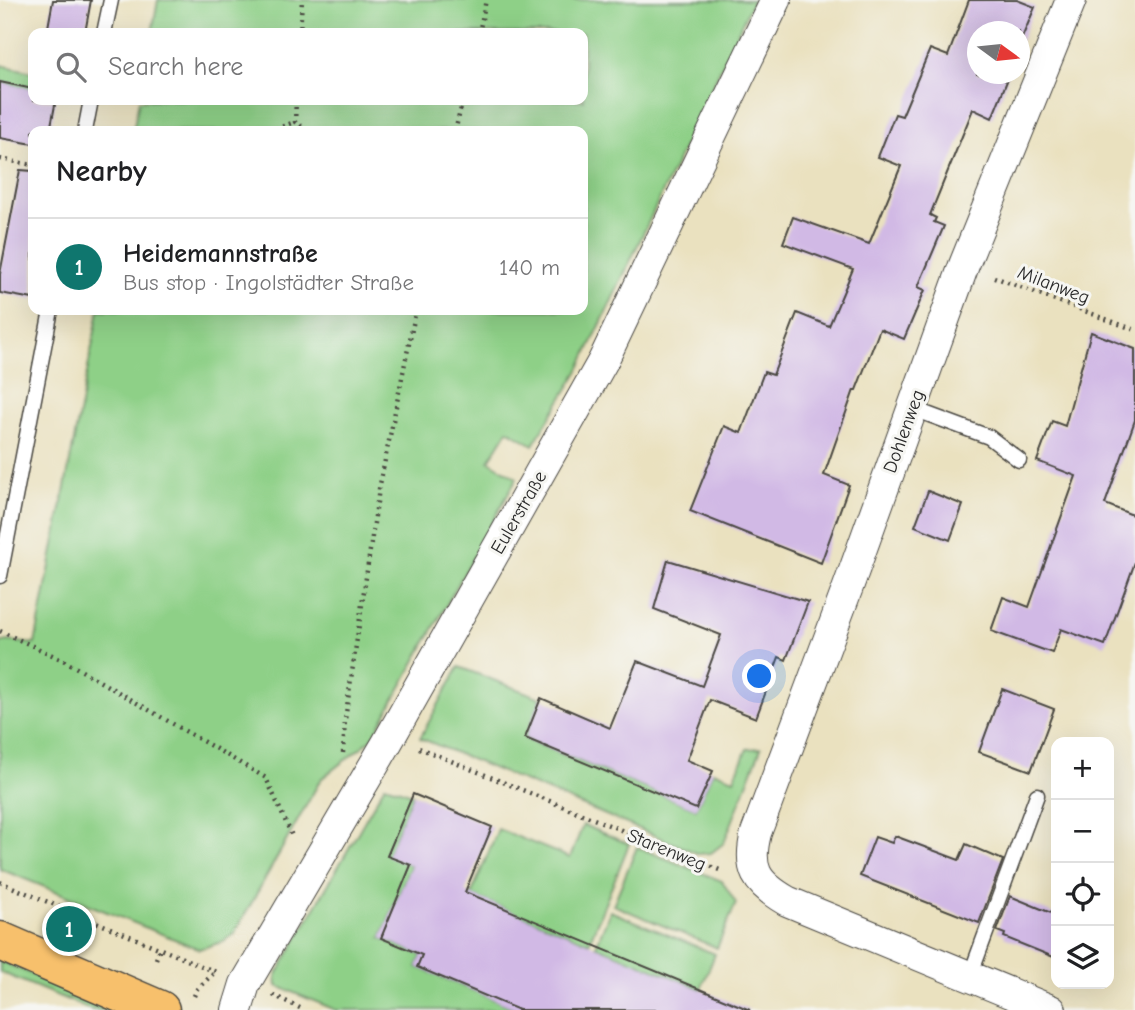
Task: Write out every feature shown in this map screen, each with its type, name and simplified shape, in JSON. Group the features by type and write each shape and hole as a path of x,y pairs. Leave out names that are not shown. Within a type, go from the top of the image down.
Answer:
{"main road":[{"path":"0,941 176,1005"}],"street":[{"name":"Eulerstraße","path":"237,1010 245,984 387,743 603,361 776,0"},
{"name":"Dohlenweg","path":"753,867 752,849 756,833 848,587 911,408 964,265 1071,0"},
{"path":"753,867 758,880 787,901 1051,1010"}],"lane":[{"path":"105,28 111,0"},
{"path":"86,126 90,105"},
{"path":"0,576 50,315"},
{"path":"911,408 989,437 1019,460"},
{"path":"970,976 1037,795"}],"path":[{"path":"300,28 302,0"},
{"path":"479,28 486,0"},
{"path":"295,122 296,105"},
{"path":"456,126 462,105"},
{"path":"284,126 295,122"},
{"path":"295,122 301,126"},
{"path":"0,159 28,164"},
{"name":"Milanweg","path":"964,265 1135,330"},
{"path":"343,754 345,720 379,489 415,315"},
{"path":"0,631 63,660 266,778 297,846"},
{"name":"Starenweg","path":"387,743 415,747 720,871 753,867"},
{"path":"0,882 215,972 176,1005"},
{"path":"156,958 160,949"}],"green space":[{"path":"158,0 753,0 579,370 533,445 508,430 489,461 517,478 372,739 321,779 234,934 222,942 199,949 0,869 0,643 7,641 35,644 98,315 588,315 588,126 134,126 138,105 588,105 588,28 153,28"},
{"path":"0,65 28,71 28,88 0,82"},
{"path":"459,667 541,698 525,739 696,809 713,771 734,779 747,749 761,748 724,843 711,853 699,854 420,738"},
{"path":"385,785 413,794 388,855 411,865 381,938 422,955 417,967 519,1010 336,1010 277,986 276,976"},
{"path":"583,825 629,844 589,943 471,895 498,829 570,858"},
{"path":"637,847 722,881 736,903 717,948 613,905"},
{"path":"610,911 715,954 701,989 596,946"},
{"path":"0,961 119,1010 92,1010 0,972"}],"building":[{"path":"53,0 91,0 86,28 48,28"},
{"path":"969,0 1017,0 1035,7 1029,21 967,21 967,84 1006,84 992,118 973,109 930,215 936,218 934,222 944,226 918,287 925,290 904,339 880,329 854,390 824,475 849,485 821,563 690,511 724,426 741,433 764,372 773,375 797,313 829,326 853,269 783,243 793,217 869,244 901,166 878,157 895,114 902,116 930,49 948,56"},
{"path":"0,82 28,88 28,105 55,105 51,126 28,126 28,143 0,138"},
{"path":"20,170 28,171 28,298 0,293 0,274"},
{"path":"1091,332 1135,349 1135,420 1105,504 1135,516 1135,562 1105,645 1061,629 1052,653 991,631 1003,597 1029,607 1076,476 1037,461 1052,421 1065,426"},
{"path":"928,491 963,505 950,540 915,526"},
{"path":"668,560 808,602 786,660 779,657 756,718 710,700 687,760 713,771 696,809 525,738 541,698 610,728 637,661 702,686 721,635 654,609"},
{"path":"1002,689 1054,709 1031,771 979,752"},
{"path":"413,794 492,827 465,892 750,1010 519,1010 417,967 422,955 381,938 411,865 387,856"},
{"path":"895,836 959,860 966,844 1003,860 979,923 860,876 875,837 892,843"},
{"path":"1010,896 1051,913 1051,956 1004,937 1005,934 997,931"}],"place":[{"name":"Heidemannstraße","path":"69,929"}]}
